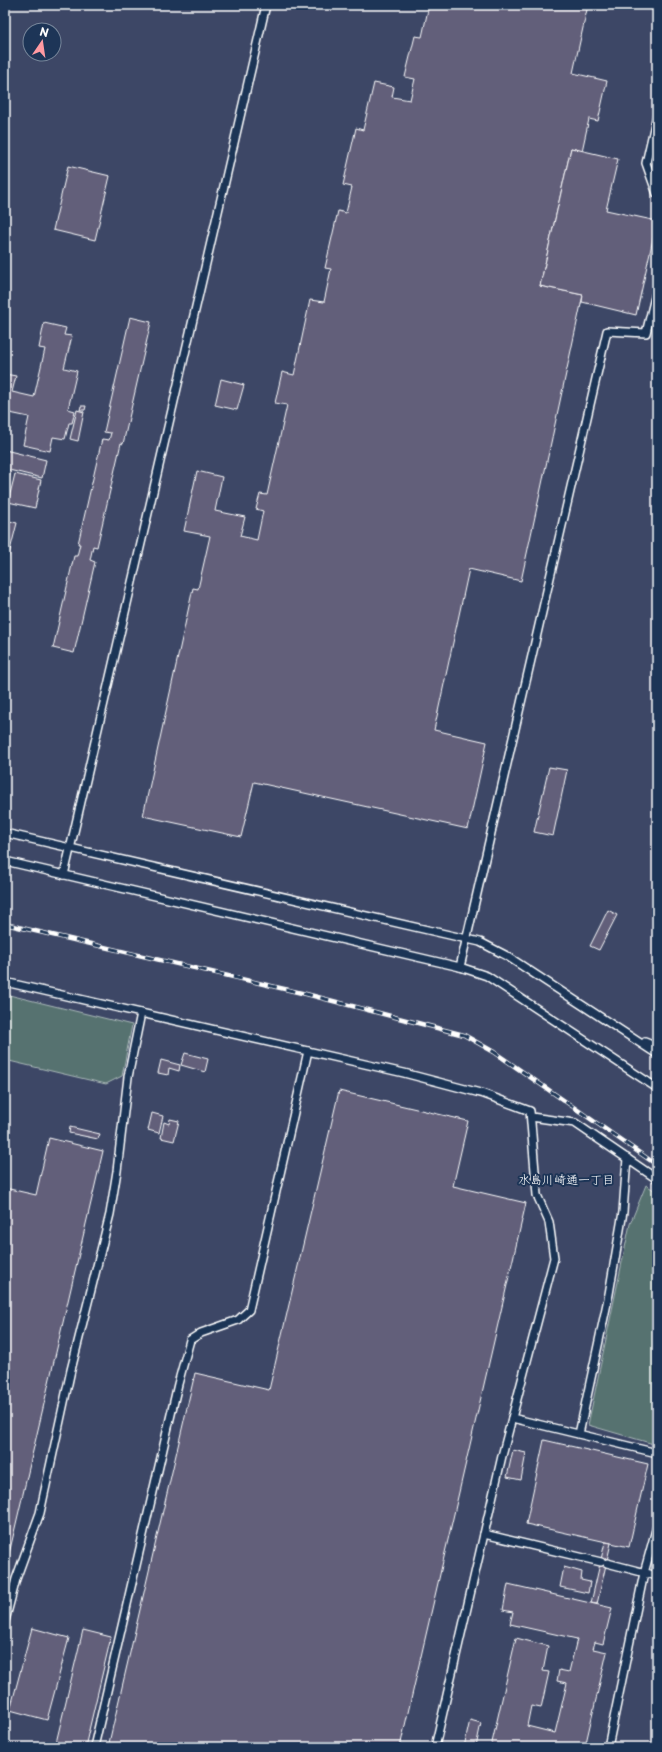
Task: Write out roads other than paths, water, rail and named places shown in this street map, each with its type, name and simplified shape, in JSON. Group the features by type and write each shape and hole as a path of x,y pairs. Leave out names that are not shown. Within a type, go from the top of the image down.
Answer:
{"lane":[{"path":"64,875 266,5"},
{"path":"657,115 646,163 657,194"},
{"path":"460,967 607,331 646,334 657,289"},
{"path":"5,833 466,939 492,948 507,956 657,1054"},
{"path":"5,861 460,967 487,976 657,1088"},
{"path":"5,982 404,1073 484,1094 530,1111 537,1195 549,1222 554,1258 512,1418 435,1747"},
{"path":"5,1621 16,1579 21,1569 40,1513 71,1370 110,1214 117,1171 128,1078 141,1013"},
{"path":"626,1034 657,1048"},
{"path":"94,1747 176,1392 190,1340 201,1333 238,1320 249,1310 308,1051"},
{"path":"531,1117 575,1123 657,1179"},
{"path":"579,1434 609,1294 624,1212 627,1158"},
{"path":"512,1418 657,1454"},
{"path":"608,1747 644,1573 657,1526"},
{"path":"484,1534 657,1576"}],"railway":[{"path":"5,924 306,994 464,1035 494,1052 657,1165"}],"district":[{"name":"水島川崎通一丁目","path":"566,1180"}]}
